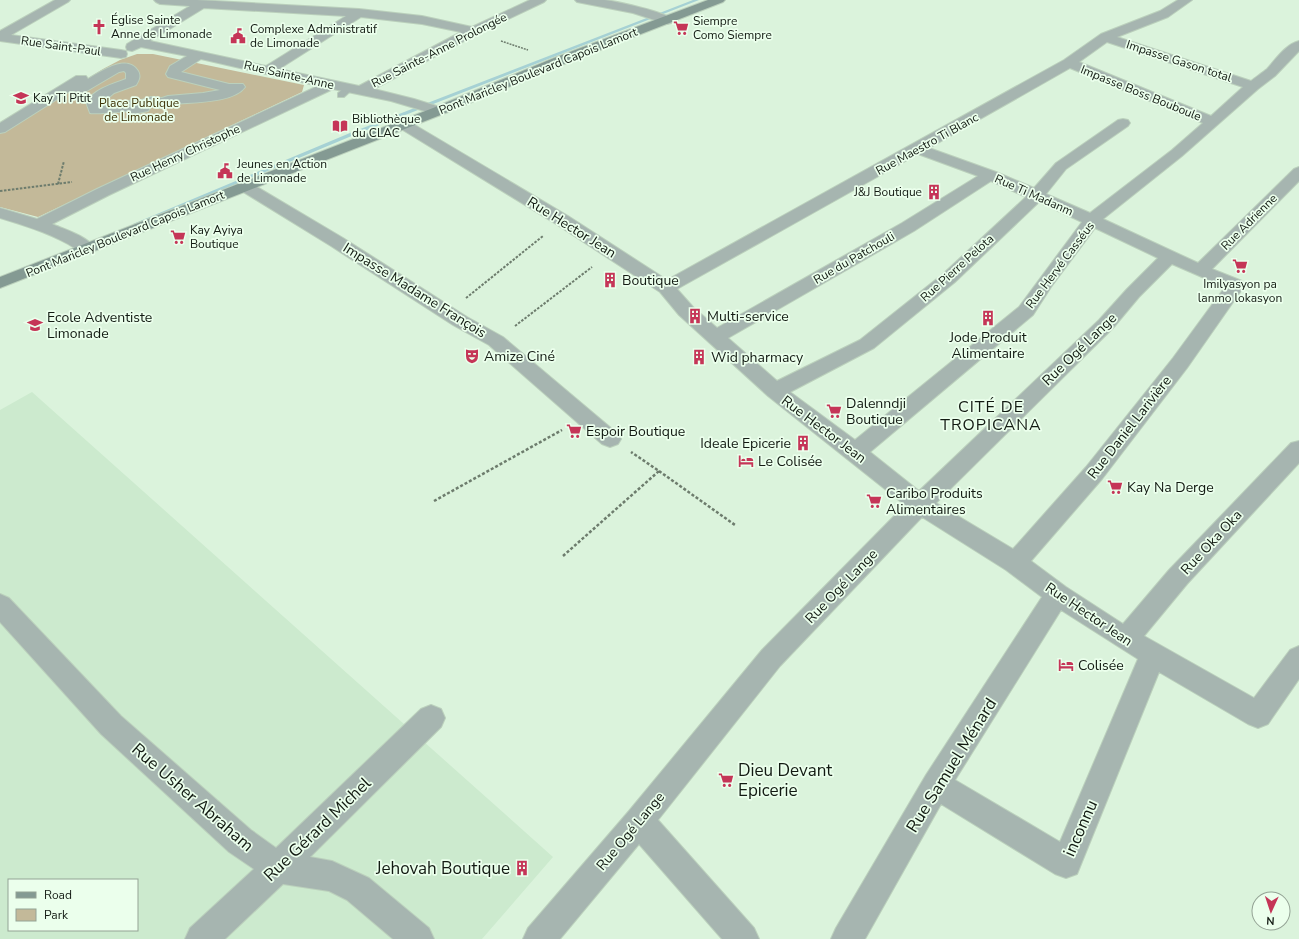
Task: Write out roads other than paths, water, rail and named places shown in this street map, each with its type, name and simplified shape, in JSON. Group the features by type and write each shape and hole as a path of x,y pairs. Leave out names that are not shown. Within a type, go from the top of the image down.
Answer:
{"street":[{"path":"0,36 64,0"},
{"path":"160,0 202,4 359,13 422,20 473,31"},
{"name":"Rue Sainte-Anne Prolongée","path":"346,89 540,0"},
{"path":"581,0 604,3 660,17"},
{"name":"Pont Maricley Boulevard Capois Lamort","path":"0,283 80,244 246,186 403,124 430,108 559,61 660,17 719,0"},
{"name":"Rue Maestro Ti Blanc","path":"666,288 917,150 1069,63 1105,37 1164,14 1186,0"},
{"path":"0,129 202,4"},
{"path":"268,70 359,13"},
{"name":"Rue Saint-Paul","path":"0,36 121,54"},
{"name":"Impasse Gason total","path":"1105,37 1253,86"},
{"name":"Rue Sainte-Anne","path":"139,43 268,70 430,108"},
{"name":"Rue Hervé Casséus","path":"855,452 1026,311 1044,284 1092,220 1177,153 1253,86 1270,73 1290,52 1299,45"},
{"path":"68,87 80,89 115,69 127,67 132,72 133,78 130,82 108,90 93,102 95,110 121,108 122,106 134,104 133,110 143,108 143,105 146,102 158,101 160,104 168,103 168,100 207,98 226,94 238,87 229,88 173,74 175,70 199,55"},
{"name":"Impasse Boss Bouboule","path":"1069,63 1213,122"},
{"name":"Rue Henry Christophe","path":"45,221 346,89"},
{"name":"Rue Pierre Pelota","path":"775,391 867,344 949,278 1036,196 1060,166 1123,123"},
{"name":"Rue Hector Jean","path":"403,124 562,220 666,288 686,311 775,391 920,504 1015,563 1057,594 1126,639 1258,715 1299,658"},
{"name":"Rue Ti Madanm","path":"917,150 990,175 1092,220 1200,271 1236,285"},
{"name":"Rue Adrienne","path":"1200,271 1299,172"},
{"name":"Rue du Patchouli","path":"716,337 908,227 990,175"},
{"name":"Impasse Madame François","path":"246,186 337,242 447,313 496,341 610,439"},
{"path":"0,214 45,221 80,244"},
{"name":"Rue Ogé Lange","path":"539,939 639,822 771,658 920,504 1106,324 1133,292 1169,257"},
{"name":"Rue Daniel Larivière","path":"1015,563 1094,473 1180,363 1236,285"},
{"name":"Rue Oka Oka","path":"1126,639 1178,577 1299,449"},
{"name":"Rue Samuel Ménard","path":"847,939 936,784 1057,594"},
{"name":"Rue Usher Abraham","path":"0,605 110,725 240,841 278,868 332,876 358,889 418,939"},
{"name":"inconnu","path":"936,784 1066,863 1153,655"},
{"name":"Rue Gérard Michel","path":"201,939 278,868 431,718"},
{"path":"639,822 742,939"}],"waterway":[{"path":"136,224 352,134 697,0"}],"place":[{"name":"Église Sainte Anne de Limonade","path":"99,27"},
{"name":"Siempre Como Siempre","path":"681,28"},
{"name":"Complexe Administratif de Limonade","path":"238,36"},
{"name":"Kay Ti Pitit","path":"21,98"},
{"name":"Bibliothèque du CLAC","path":"340,126"},
{"name":"Jeunes en Action de Limonade","path":"225,171"},
{"name":"J&J Boutique","path":"934,192"},
{"name":"Kay Ayiya Boutique","path":"178,237"},
{"name":"Imilyasyon pa lanmo lokasyon","path":"1240,266"},
{"name":"Boutique","path":"610,280"},
{"name":"Multi-service","path":"695,316"},
{"name":"Jode Produit Alimentaire","path":"988,318"},
{"name":"Ecole Adventiste Limonade","path":"35,325"},
{"name":"Amize Ciné","path":"472,356"},
{"name":"Wid pharmacy","path":"699,357"},
{"name":"Dalenndji Boutique","path":"834,411"},
{"name":"Espoir Boutique","path":"574,431"},
{"name":"Ideale Epicerie","path":"803,443"},
{"name":"Le Colisée","path":"746,461"},
{"name":"Kay Na Derge","path":"1115,487"},
{"name":"Caribo Produits Alimentaires","path":"874,501"},
{"name":"Colisée","path":"1066,665"},
{"name":"Dieu Devant Epicerie","path":"726,780"},
{"name":"Jehovah Boutique","path":"522,868"}],"district":[{"name":"CITÉ DE TROPICANA","path":"991,415"}],"park label":[{"name":"Place Publique de Limonade","path":"139,110"}]}
